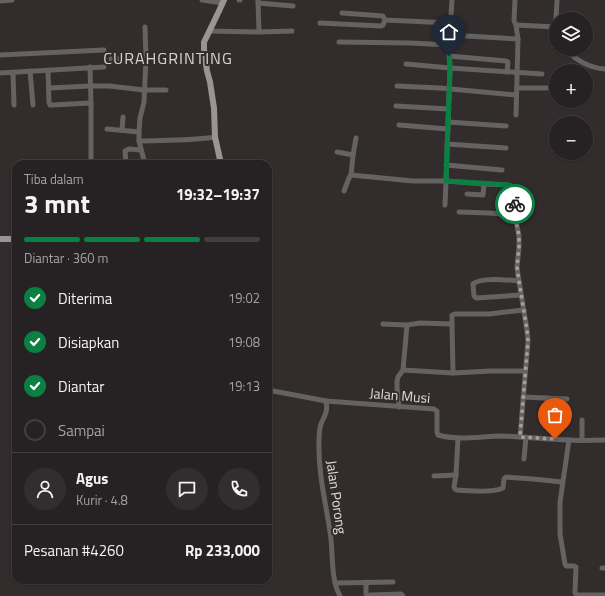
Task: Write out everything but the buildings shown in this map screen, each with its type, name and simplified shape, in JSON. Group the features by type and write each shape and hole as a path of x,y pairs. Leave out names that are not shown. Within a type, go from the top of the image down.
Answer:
{"main road":[{"path":"220,160 215,137 214,108 210,82 206,71 204,58 204,42 224,1"},
{"path":"0,239 12,239"}],"street":[{"path":"1,0 12,0"},
{"path":"202,0 224,1"},
{"path":"445,205 450,68 449,35 452,0 448,0"},
{"path":"515,0 514,21 516,24 518,39 516,115"},
{"path":"556,12 557,0"},
{"path":"259,32 258,1 294,6"},
{"path":"342,13 383,16 385,20 450,23"},
{"path":"320,23 381,26 385,20"},
{"path":"516,24 549,26"},
{"path":"144,160 139,141 139,132 140,118 144,102 146,58 145,27"},
{"path":"209,31 292,31"},
{"path":"449,35 518,39"},
{"path":"339,42 449,45"},
{"path":"0,55 104,50"},
{"path":"449,56 506,61 508,62 507,72"},
{"path":"573,56 585,64 600,69 605,69"},
{"path":"111,59 146,58"},
{"path":"406,64 542,74"},
{"path":"0,73 104,67"},
{"path":"90,68 91,160"},
{"path":"48,70 50,105 91,103"},
{"path":"30,71 33,105"},
{"path":"12,73 14,105"},
{"path":"49,88 109,86 144,90 166,90"},
{"path":"397,86 516,95"},
{"path":"516,88 547,88"},
{"path":"396,106 449,109"},
{"path":"122,130 123,117"},
{"path":"448,122 506,126"},
{"path":"399,125 448,129"},
{"path":"107,129 139,132"},
{"path":"139,141 170,141 215,137"},
{"path":"344,191 351,175 356,138"},
{"path":"447,144 506,148"},
{"path":"126,160 126,150 141,150"},
{"path":"337,152 353,155"},
{"path":"446,165 502,170"},
{"path":"351,175 413,181 446,181 507,185 512,187 514,190 515,216 519,236 517,267 528,341 523,397 524,459"},
{"path":"467,194 483,195 484,184"},
{"path":"459,212 489,212 515,216"},
{"path":"519,280 486,280 475,282 473,284 474,296 476,298 521,295"},
{"path":"453,373 452,315 489,314 524,310"},
{"path":"384,324 452,324"},
{"path":"399,407 397,382 398,377 403,370 406,348 406,325"},
{"path":"403,370 453,373 525,371"},
{"name":"Jalan Musi","path":"272,391 326,401 434,410 437,411 438,435 458,438 523,437 569,440 605,440"},
{"path":"523,397 565,399 562,418"},
{"path":"547,398 547,417"},
{"name":"Jalan Porong","path":"326,401 326,415 320,426 319,456 321,482 330,538 335,583 340,596"},
{"path":"582,420 582,440"},
{"path":"458,438 454,487 457,490 500,490 503,488 504,479 506,477 562,482"},
{"path":"569,440 560,502 560,539 565,564 566,566 575,566 576,568 574,591 577,595 605,595"},
{"path":"434,476 456,476"},
{"path":"366,582 366,594 371,596 401,594 403,596"},
{"path":"335,583 393,582"}],"way so far":[{"path":"515,204 519,236 517,267 528,341 520,437 555,439"}],"district":[{"name":"CURAHGRINTING","path":"168,58"}],"route":[{"path":"449,56 450,68 446,181 510,185 514,190 515,204"}]}
